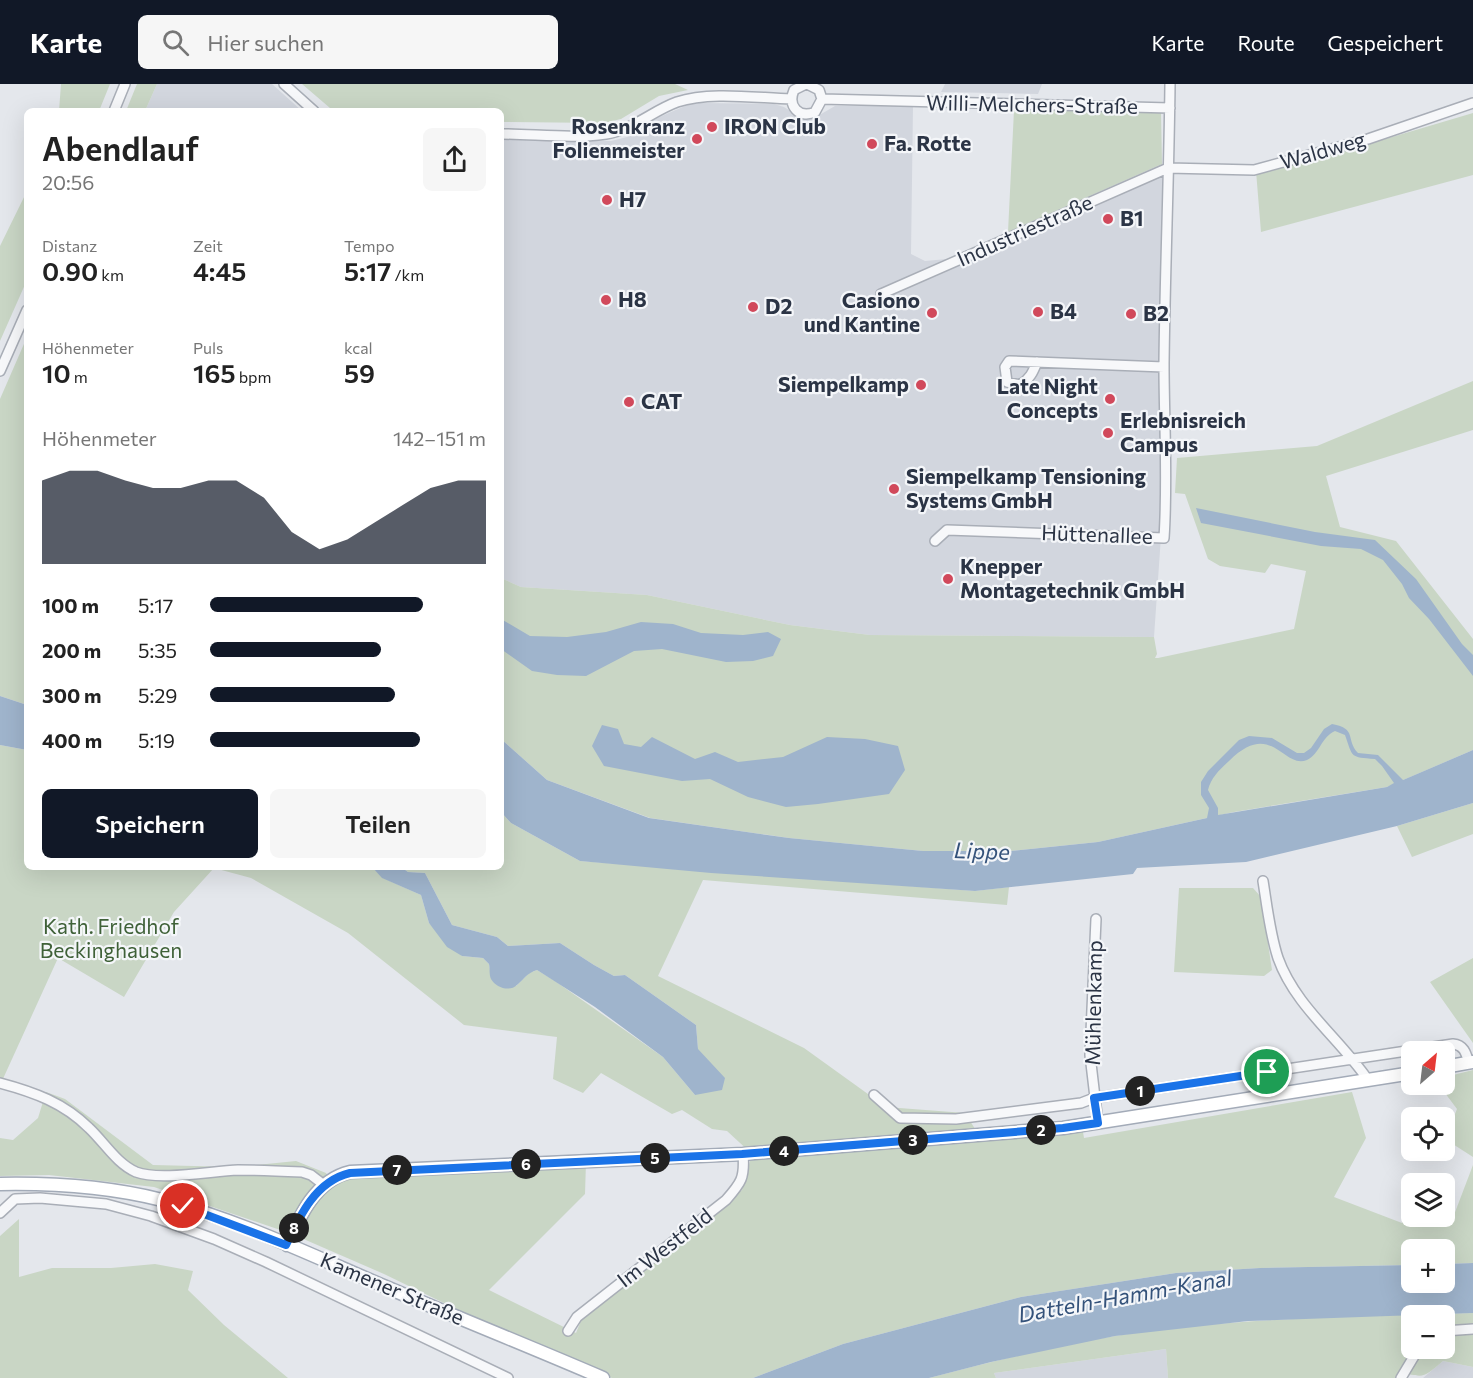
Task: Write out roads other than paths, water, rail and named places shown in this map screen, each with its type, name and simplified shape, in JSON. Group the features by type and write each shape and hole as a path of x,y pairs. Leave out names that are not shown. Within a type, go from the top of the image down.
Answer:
{"main road":[{"path":"1455,1065 1471,1062"},
{"path":"286,1245 309,1201 324,1185 341,1175 361,1171 742,1154 1063,1128 1401,1074"},
{"name":"Kamener Straße","path":"0,1184 89,1188 159,1200 199,1211 286,1245 603,1378"}],"street":[{"path":"115,108 125,84"},
{"path":"284,84 311,108"},
{"path":"807,84 819,90 822,99 815,112 806,114 797,111 791,99 794,90 807,84"},
{"name":"Hüttenallee","path":"935,541 947,530 1164,538 1167,451 1164,367 1170,84"},
{"path":"504,134 606,134 627,129 669,106 687,100 721,97 791,99"},
{"name":"Willi-Melchers-Straße","path":"822,99 1170,108"},
{"name":"Waldweg","path":"1168,168 1254,170 1368,139 1473,103"},
{"name":"Industriestraße","path":"881,294 1168,168"},
{"path":"0,370 24,316"},
{"path":"1037,362 1164,367"},
{"path":"1263,881 1278,958 1291,985 1368,1080"},
{"name":"Mühlenkamp","path":"1096,919 1090,1055 1098,1123"},
{"path":"874,1095 900,1118 956,1119 1081,1103 1094,1098 1454,1044 1464,1049 1471,1062"},
{"path":"0,1083 31,1091 63,1106 88,1127 121,1162 137,1172 157,1175 236,1170 302,1172 311,1174 324,1185"},
{"name":"Im Westfeld","path":"568,1331 577,1317 726,1200 740,1184 744,1170 742,1154"},
{"name":"Kamener Straße","path":"0,1213 15,1199 40,1198 96,1203 151,1216 214,1239 266,1262 508,1378"},
{"path":"1455,1330 1473,1329"},
{"path":"1401,1378 1412,1359"}],"water":[{"path":"1196,508 1315,532 1375,540 1416,579 1462,644 1473,655 1473,676 1429,619 1409,598 1402,584 1383,560 1361,549 1321,546 1201,523"},
{"path":"504,621 530,636 567,637 606,632 641,622 673,624 701,633 743,635 768,632 781,639 773,656 753,661 726,662 662,649 634,651 586,676 532,671 504,651"},
{"path":"0,696 24,704 24,749 0,745"},
{"name":"Lippe","path":"1332,724 1340,726 1348,732 1358,753 1378,755 1403,780 1473,750 1473,803 1397,826 1246,862 1137,868 1133,874 975,891 711,873 580,861 511,823 504,815 504,742 547,780 649,818 789,838 923,851 1011,851 1098,842 1207,818 1209,808 1201,795 1201,782 1208,771 1239,740 1249,736 1272,738 1297,753 1304,753 1311,748 1324,729","holes":["1335,731 1345,735 1350,748 1357,757 1375,759 1394,783 1387,787 1218,815 1218,808 1208,790 1213,778 1229,761 1244,749 1256,744 1266,744 1299,761 1307,760"]},
{"path":"602,725 618,729 624,744 641,747 652,737 695,759 715,752 738,762 783,757 827,737 865,739 898,746 905,770 889,794 786,807 748,797 710,779 682,781 604,766 592,746"},
{"path":"375,870 405,870 425,873 452,925 497,937 508,946 560,943 614,976 625,975 696,1025 698,1049 725,1078 722,1090 695,1095 663,1057 595,1007 537,970 528,974 514,987 507,989 496,985 490,977 489,964 483,958 462,956 447,947 429,923 421,895 382,878"},
{"name":"Datteln-Hamm-Kanal","path":"1473,1263 1473,1313 1455,1314 1455,1305 1401,1305 1401,1316 1248,1321 1115,1336 991,1362 929,1378 753,1378 843,1344 1021,1297 1176,1273 1260,1268 1401,1265 1401,1293 1455,1293 1455,1264"}],"place":[{"name":"IRON Club","path":"712,127"},
{"name":"Rosenkranz Folienmeister","path":"697,139"},
{"name":"Fa. Rotte","path":"872,144"},
{"name":"H7","path":"607,200"},
{"name":"B1","path":"1108,219"},
{"name":"H8","path":"606,300"},
{"name":"D2","path":"753,307"},
{"name":"B4","path":"1038,312"},
{"name":"Casiono und Kantine","path":"932,313"},
{"name":"B2","path":"1131,314"},
{"name":"Siempelkamp","path":"921,385"},
{"name":"Late Night Concepts","path":"1110,399"},
{"name":"CAT","path":"629,402"},
{"name":"Erlebnisreich Campus","path":"1108,433"},
{"name":"Siempelkamp Tensioning Systems GmbH","path":"894,489"},
{"name":"Knepper Montagetechnik GmbH","path":"948,579"}],"park label":[{"name":"Kath. Friedhof Beckinghausen","path":"111,939"}]}
